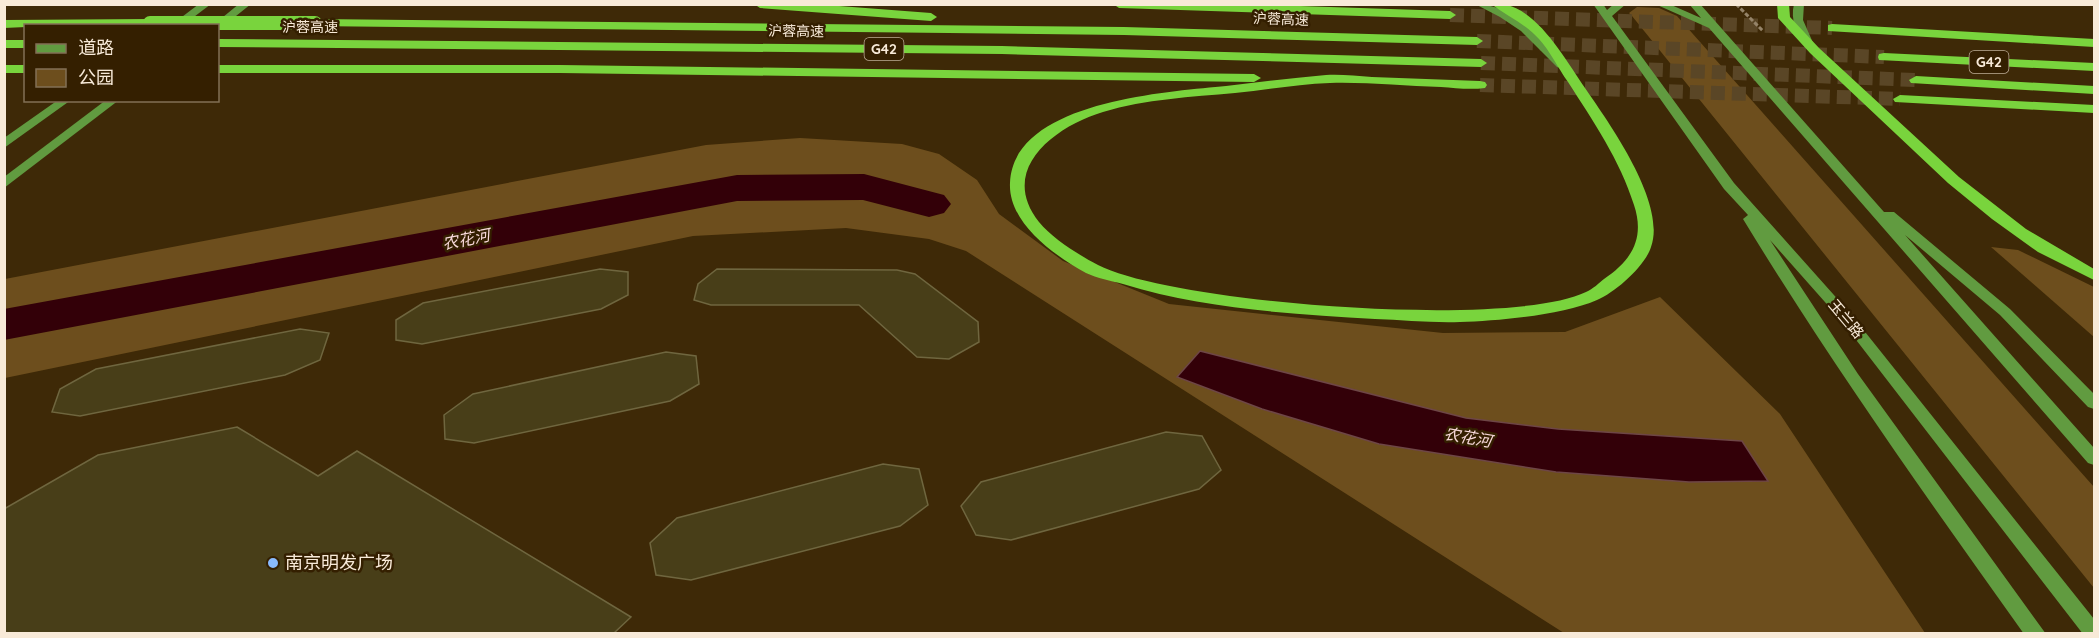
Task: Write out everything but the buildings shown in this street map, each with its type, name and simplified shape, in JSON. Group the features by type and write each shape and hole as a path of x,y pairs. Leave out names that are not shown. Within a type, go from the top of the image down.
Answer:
{"highway":[{"path":"760,4 1124,31"},
{"path":"1119,4 1450,15"},
{"path":"1333,79 1144,98 1097,109 1067,121 1030,150 1021,165 1017,184 1022,206 1034,227 1054,244 1094,270 1157,289 1229,301 1332,311 1459,317 1542,309 1592,296 1627,271 1643,248 1647,220 1638,193 1611,138 1543,35 1516,14 1497,4"},
{"path":"1783,4 1784,18 1809,45 1854,90 1966,193 2008,226 2071,264 2094,275"},
{"name":"沪蓉高速","path":"4,24 315,23 1124,31 1477,41"},
{"path":"1832,28 2094,43"},
{"name":"沪蓉高速","path":"219,43 1002,50 1482,63"},
{"path":"4,44 24,44"},
{"name":"G42","path":"1884,57 2094,67"},
{"path":"4,69 24,69"},
{"path":"219,69 966,73 1333,79 1480,86"},
{"name":"G42","path":"1916,80 2094,90"},
{"path":"1900,99 2094,109"},
{"path":"1966,102 2094,114"}],"main road":[{"path":"178,24 206,4"},
{"path":"219,24 246,4"},
{"path":"1480,4 1513,20 1537,38 1569,74"},
{"path":"1602,10 1621,4"},
{"path":"1660,4 1717,28"},
{"path":"1694,4 1848,182 2094,459"},
{"path":"1799,4 1796,11 1802,32 1809,45"},
{"name":"玉兰路","path":"1602,10 1729,186 1845,316 2094,633"},
{"path":"4,144 63,102"},
{"path":"4,184 111,102"},
{"path":"1848,182 2005,312 2094,404"},
{"path":"1729,186 1789,284 1956,525 2036,633"}],"path":[{"path":"1736,4 1763,31"}],"green space":[{"path":"1637,7 1659,8 1677,16 2094,487 2094,588 1629,13"},
{"path":"800,138 902,144 939,154 977,180 999,214 1063,261 1169,304 1443,333 1565,332 1660,297 1780,414 1925,633 1564,633 966,251 929,239 846,228 693,236 5,378 5,279 706,145"},
{"path":"1991,247 2018,250 2094,287 2094,337"}],"water":[{"path":"1200,351 1466,418 1558,429 1742,441 1768,481 1689,482 1556,472 1379,444 1262,409 1177,377"}],"waterway":[{"name":"农花河","path":"4,325 737,188 864,187 929,204"}],"tunnel":[{"path":"1450,15 1832,28"},
{"path":"1477,41 1884,57"},
{"path":"1481,63 1916,80"},
{"path":"1480,85 1900,99"}],"place":[{"name":"南京明发广场","path":"273,563"}]}
